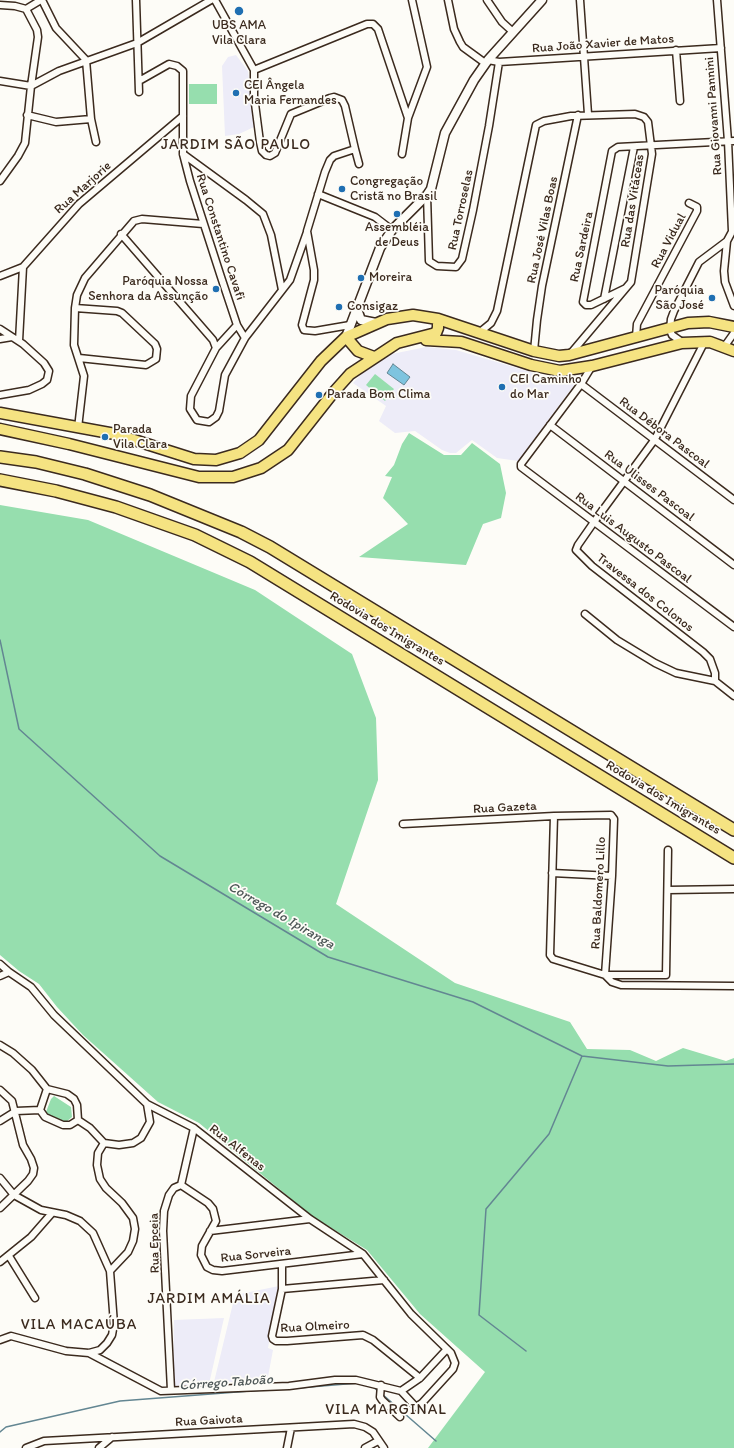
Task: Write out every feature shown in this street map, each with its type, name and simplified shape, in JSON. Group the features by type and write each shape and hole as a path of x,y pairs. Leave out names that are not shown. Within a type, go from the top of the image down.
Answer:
{"highway":[{"name":"Rodovia dos Imigrantes","path":"0,457 36,462 85,474 150,495 241,532 270,547 734,830"},
{"name":"Rodovia dos Imigrantes","path":"0,480 56,490 116,507 195,535 250,562 734,858"}],"main road":[{"path":"0,413 115,434 194,458 216,460 229,457 250,447 259,440 321,361 346,337 376,323 400,316 413,315 438,318 534,351 551,355 569,355 669,327 693,322 718,323 734,327"},
{"path":"0,429 69,444 193,476 216,478 233,477 262,468 288,450 341,384 374,357 400,341 436,333 438,328 438,318"},
{"path":"346,337 358,350 374,357"},
{"path":"389,348 419,340 446,340 479,347 546,370 583,372 592,366 682,342 706,341 734,351"}],"street":[{"path":"0,5 15,6 26,9 41,0 56,28 86,60 91,119 96,142"},
{"path":"136,0 139,92"},
{"path":"0,81 31,86 59,71 86,60 137,43 210,0"},
{"path":"215,0 254,70 254,96 260,142 264,154 270,156 277,150 289,116 334,97 342,100 345,106 359,164"},
{"path":"402,154 408,118 427,67 412,0"},
{"path":"448,0 454,29 463,47 487,61"},
{"path":"487,0 502,22 513,32"},
{"path":"346,337 374,260 392,230 427,196 434,180 445,133 474,80 487,61 542,0"},
{"path":"580,0 588,114"},
{"name":"Rua Giovanni Pannini","path":"717,0 731,141 733,229"},
{"path":"0,181 23,149 25,143 27,115 38,37 37,30 26,9"},
{"path":"254,70 367,24 373,24 378,29 408,118"},
{"name":"Rua João Xavier de Matos","path":"487,61 499,62 721,48"},
{"path":"676,50 680,101"},
{"name":"Rua Torroselas","path":"427,196 429,261 437,266 456,267 462,259 473,210 489,126 499,62"},
{"name":"Rua Constantino Cavafi","path":"139,81 165,66 173,64 180,68 184,76 183,154 203,224 237,325 245,338"},
{"name":"Rua das Vitáceas","path":"480,332 491,323 497,311 535,127 537,124 544,121 578,115 632,113 644,117 648,122 652,154 647,195 631,282 569,355"},
{"path":"27,115 56,122 91,119"},
{"name":"Rua José Vilas Boas","path":"534,351 542,286 578,115"},
{"name":"Rua Marjorie","path":"0,276 23,267 79,204 183,116"},
{"path":"604,299 634,146 731,141"},
{"name":"Rua Sardeira","path":"627,288 589,306 584,303 583,299 610,157 614,149 634,146"},
{"path":"237,325 216,348 198,381 190,402 192,415 203,422 209,422 216,417 219,411 225,375 245,338 294,273 330,160 334,156 355,149"},
{"path":"183,154 263,214 271,236 282,290"},
{"path":"318,194 375,217 392,230"},
{"name":"Rua Vidual","path":"636,337 637,324 697,211 697,207 688,203"},
{"path":"78,428 84,376 74,345 74,308 77,295 85,278 131,223 142,219 203,224"},
{"path":"733,229 727,241 724,282 734,306"},
{"path":"307,231 314,270 312,290 302,322 303,328 306,331 315,331 350,325"},
{"path":"121,234 213,340 216,348"},
{"path":"682,342 672,335 669,327 674,311 699,262 727,241"},
{"path":"19,341 23,267"},
{"path":"74,308 117,311 122,313 155,344 157,349 156,359 146,365 79,358"},
{"path":"357,309 361,320 376,323"},
{"path":"0,329 19,341 44,363 48,368 49,376 42,384 29,390 0,395"},
{"path":"724,347 734,333"},
{"path":"0,339 12,337"},
{"path":"594,522 655,439 706,341"},
{"path":"550,426 581,384 583,372"},
{"name":"Rua Débora Pascoal","path":"581,384 734,500"},
{"name":"Rua Luis Augusto Pascoal","path":"550,426 521,465 522,468 734,627"},
{"name":"Rua Ulisses Pascoal","path":"550,426 734,565"},
{"name":"Travessa dos Colonos","path":"594,522 578,545 577,552 592,566 704,652 710,659 715,673 714,681"},
{"path":"585,614 617,640 656,663 676,673 714,681 734,696"},
{"name":"Rua Gazeta","path":"403,824 609,814"},
{"name":"Rua Baldomero Lillo","path":"605,975 612,876 614,819 609,814"},
{"path":"554,816 550,955 555,960 605,975 666,975 668,850"},
{"path":"552,873 612,876"},
{"path":"668,890 734,889"},
{"name":"Rua Alfenas","path":"0,964 9,972 32,987 54,1015 147,1104 194,1128 310,1219 363,1254 411,1314 447,1349 454,1358 453,1369 422,1403 416,1407 401,1391"},
{"path":"0,976 9,972"},
{"path":"605,975 612,982 621,985 734,986"},
{"path":"0,1045 13,1053 32,1070 47,1089 67,1094 74,1099 77,1105 78,1120"},
{"path":"40,1110 47,1089"},
{"path":"0,1090 12,1100 16,1111 23,1145 31,1158 34,1168 28,1181 0,1208"},
{"path":"78,1120 90,1128 104,1143 119,1146 133,1143 141,1138 150,1122 147,1104"},
{"path":"0,1121 16,1111 40,1110 54,1122 63,1125 70,1125 78,1120"},
{"path":"181,1185 194,1128"},
{"path":"104,1143 98,1154 96,1166 100,1179 106,1188 122,1203 133,1218 135,1229 133,1241 128,1252 110,1271"},
{"path":"0,1178 14,1195 42,1210 66,1215 87,1226 93,1233 110,1271 114,1324 112,1335 107,1343 100,1350 89,1353 66,1351 11,1336 0,1340"},
{"name":"Rua Sorveira","path":"181,1185 208,1203 214,1209 216,1222 202,1246 201,1255 207,1267 213,1270 222,1271 363,1254"},
{"name":"Rua Epceia","path":"171,1390 163,1232 164,1211 169,1195 174,1188 181,1185"},
{"path":"0,1262 31,1237 52,1213"},
{"path":"210,1231 310,1219"},
{"path":"9,1256 35,1298"},
{"name":"Rua Olmeiro","path":"282,1264 282,1289 272,1336 276,1341 363,1335 373,1340 420,1378"},
{"path":"282,1289 384,1280"},
{"path":"89,1353 161,1391 288,1386 335,1380 356,1380 401,1391 420,1378 447,1349"},
{"path":"381,1385 380,1397 400,1417"},
{"name":"Rua Gaivota","path":"26,1448 44,1441 354,1424 365,1427 373,1432 384,1448"},
{"path":"287,1448 291,1428"},
{"path":"99,1448 112,1437"},
{"path":"365,1448 378,1441"}],"shaded area":[{"name":"CEI Ângela Maria Fernandes","path":"236,55 248,71 254,127 239,134 225,136 222,66 228,57"},
{"path":"426,347 456,350 544,376 580,377 518,461 497,458 472,440 456,453 450,453 442,450 415,431 395,433 379,421 386,406 353,383 370,365 392,354"},
{"path":"279,1286 268,1348 273,1350 267,1382 214,1382 235,1295"},
{"path":"224,1318 209,1384 173,1386 174,1320"}],"green space":[{"path":"189,84 217,84 217,104 189,104"},
{"path":"375,374 394,389 385,401 366,385"},
{"path":"409,433 444,455 461,455 472,443 500,464 506,493 501,518 483,524 466,565 359,557 408,524 383,498 392,477 385,476 394,465 402,444"},
{"path":"0,505 88,520 255,590 352,654 376,718 378,780 336,904 455,983 570,1022 587,1049 630,1050 656,1061 683,1048 726,1061 734,1058 734,1448 428,1448 485,1372 420,1314 367,1250 312,1216 199,1123 158,1102 83,1035 57,1007 39,984 19,971 0,955"},
{"path":"54,1096 71,1107 72,1117 65,1123 52,1118 46,1112 51,1099"}],"water":[{"path":"393,364 410,377 404,385 387,373"}],"waterway":[{"name":"Córrego do Ipiranga","path":"0,640 19,729 160,856 328,957 473,1002 582,1056 668,1066 734,1064"},
{"path":"526,1351 479,1315 486,1209 549,1134 582,1056"},
{"name":"Córrego Taboão","path":"298,1388 358,1383"},
{"name":"Córrego Taboão","path":"372,1386 379,1392"},
{"name":"Córrego Taboão","path":"0,1432 6,1427 120,1401 276,1389"},
{"name":"Córrego Taboão","path":"382,1394 436,1441"}],"place":[{"name":"UBS AMA Vila Clara","path":"239,11"},
{"name":"CEI Ângela Maria Fernandes","path":"236,93"},
{"name":"Congregação Cristã no Brasil","path":"342,189"},
{"name":"Assembléia de Deus","path":"397,214"},
{"name":"Moreira","path":"361,278"},
{"name":"Paróquia Nossa Senhora da Assunção","path":"216,289"},
{"name":"Paróquia São José","path":"712,298"},
{"name":"Consigaz","path":"339,307"},
{"name":"CEI Caminho do Mar","path":"502,387"},
{"name":"Parada Bom Clima","path":"319,395"},
{"name":"Parada Vila Clara","path":"105,437"}],"district":[{"name":"JARDIM SÃO PAULO","path":"236,145"},
{"name":"JARDIM AMÁLIA","path":"209,1299"},
{"name":"VILA MACAÚBA","path":"79,1325"},
{"name":"VILA MARGINAL","path":"386,1410"}]}
